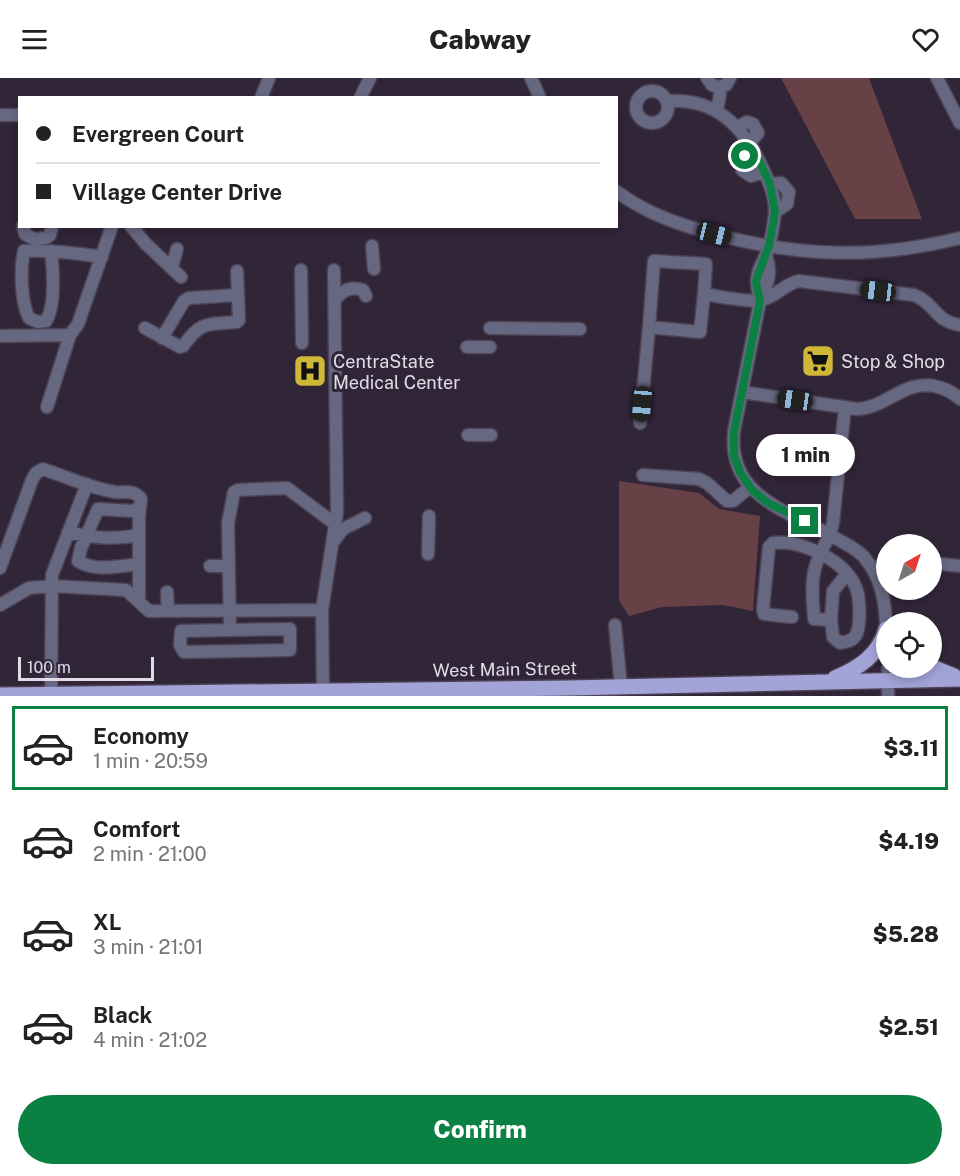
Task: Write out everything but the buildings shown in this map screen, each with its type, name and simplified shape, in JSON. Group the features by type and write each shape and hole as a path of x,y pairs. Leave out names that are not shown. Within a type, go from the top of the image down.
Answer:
{"main road":[{"path":"827,681 862,664 876,649"},
{"path":"942,671 960,679"},
{"name":"West Main Street","path":"0,695 223,694 323,690 621,687 641,691 739,690 876,675"},
{"name":"West Main Street","path":"942,678 960,679"}],"street":[{"path":"262,96 269,78"},
{"path":"361,96 370,78"},
{"path":"531,78 539,96"},
{"path":"707,78 712,85 719,87 726,85 730,78"},
{"path":"937,78 955,98 960,123"},
{"path":"717,111 719,87"},
{"path":"667,101 692,102 717,111 737,127 747,122 757,128 758,133 752,146 742,160 742,170 751,176 764,172"},
{"path":"0,115 18,115"},
{"path":"752,146 770,184 781,183 789,192 788,204 775,212 768,251 760,266 756,282 760,301 734,432 733,448 740,472 750,487 768,503 830,534 862,555 876,569"},
{"path":"618,192 641,208 677,223 768,251 868,254 918,248 960,238"},
{"path":"24,228 25,234 34,240 46,238 50,235 52,228"},
{"path":"47,407 70,335 78,324 111,228"},
{"path":"133,228 181,277"},
{"path":"372,246 374,269"},
{"path":"172,267 177,249"},
{"path":"51,251 54,285 50,316 46,321 38,322 29,318 22,300 24,251 51,251 71,251 102,257"},
{"path":"640,423 654,261 706,264 700,332 649,327"},
{"path":"301,270 302,343"},
{"path":"323,690 322,610 336,518 334,270"},
{"path":"145,328 178,346 183,346 200,327 237,322 239,320 237,271"},
{"path":"705,294 760,301 776,294 787,284 799,280 914,295 921,298 942,320 960,325"},
{"path":"335,300 352,287 363,290 366,296"},
{"path":"162,338 184,301 189,298 238,295"},
{"path":"490,328 580,329"},
{"path":"0,336 70,335"},
{"path":"467,347 490,346"},
{"path":"741,392 858,409 872,407 912,386 929,385 944,388 960,399"},
{"path":"803,618 813,583 815,566 834,522 844,407"},
{"path":"468,435 491,435"},
{"path":"1,563 36,473 43,469 104,489 132,492 141,499 139,602"},
{"path":"643,475 699,479 727,501 734,501 750,487"},
{"path":"51,695 52,575 87,484"},
{"path":"230,630 228,523 232,494 238,490 286,488 336,518"},
{"path":"104,489 78,561 105,568 139,564"},
{"path":"98,509 132,511 140,508"},
{"path":"428,554 429,516"},
{"path":"332,543 343,529 364,518"},
{"path":"68,532 87,537 119,539 139,535"},
{"path":"831,620 764,614 769,547 773,543 779,543 796,545 821,553 847,574 856,586 859,598 856,635 840,643 831,630 833,591 847,574"},
{"path":"210,566 228,560"},
{"path":"942,564 960,566"},
{"path":"0,605 29,588 52,586 126,590 149,611 322,610"},
{"path":"167,592 168,611"},
{"path":"615,625 621,687"},
{"path":"290,629 290,650 184,652 180,645 180,631 230,630 290,629"},
{"path":"888,678 888,696"}],"shaded area":[{"path":"781,78 869,78 922,219 855,219"},
{"path":"619,481 699,493 719,509 760,516 753,611 723,605 662,607 629,616 619,600"}],"place":[{"name":"Stop & Shop","path":"818,361"},
{"name":"CentraState Medical Center","path":"310,371"}],"route":[{"path":"745,156 754,150 770,184 775,212 769,246 756,282 760,301 734,432 734,456 740,472 752,490 768,503 805,521"}]}
